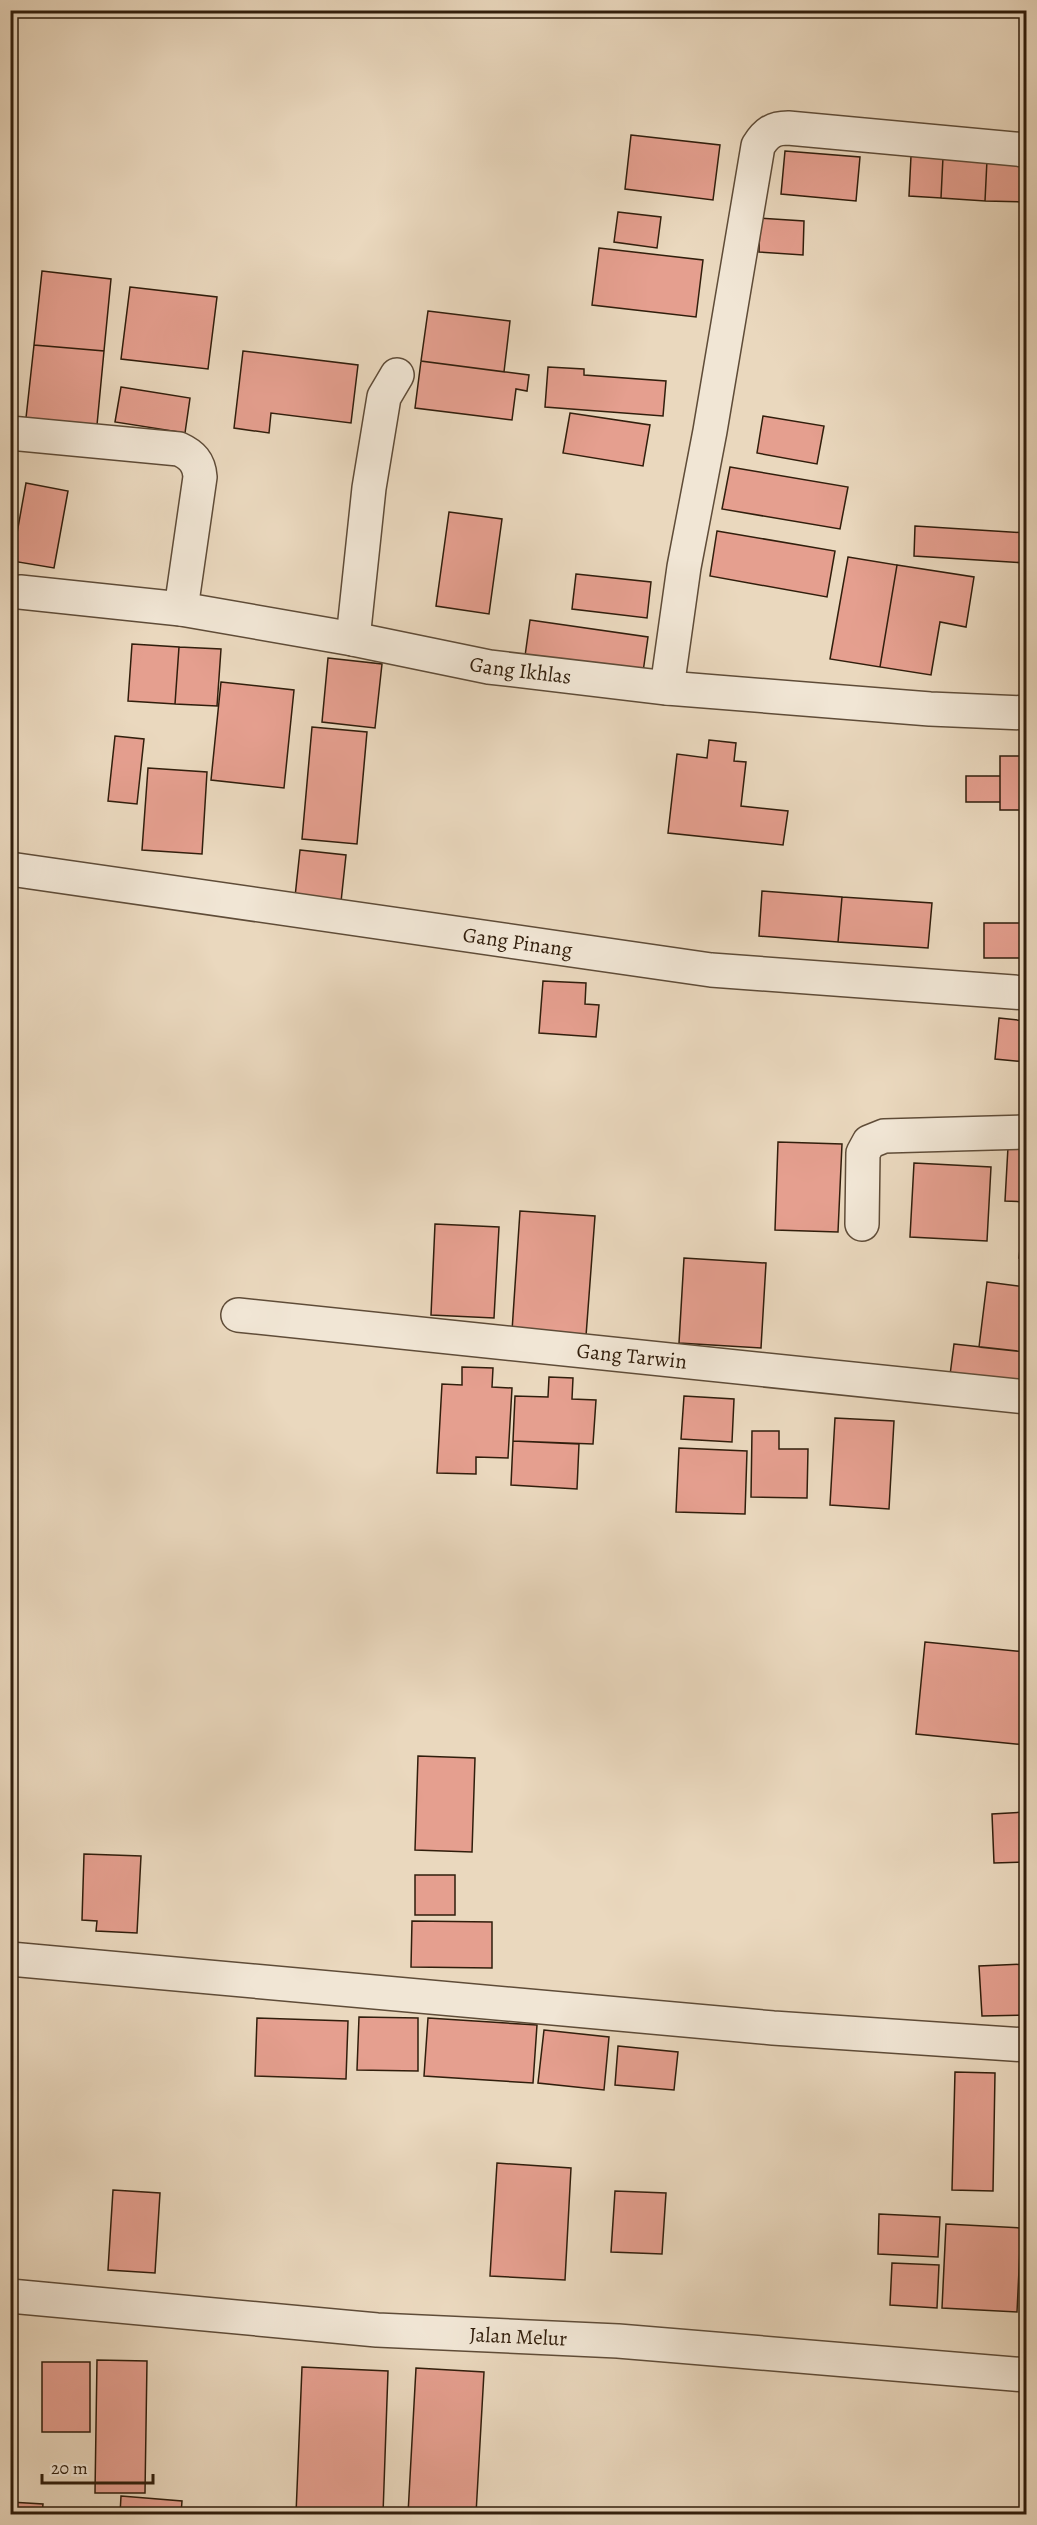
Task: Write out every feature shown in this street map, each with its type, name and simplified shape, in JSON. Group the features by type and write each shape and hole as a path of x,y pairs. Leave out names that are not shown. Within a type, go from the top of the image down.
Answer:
{"street":[{"path":"667,688 684,567 710,431 758,146 765,135 771,131 788,129 1026,150"},
{"path":"353,639 369,488 384,397 397,375"},
{"path":"10,433 179,449 188,453 197,462 200,477 182,609"},
{"name":"Gang Ikhlas","path":"20,592 182,609 353,639 489,667 667,688 930,709 1026,714"},
{"name":"Gang Pinang","path":"10,869 711,970 1026,993"},
{"path":"862,1224 863,1153 869,1142 884,1136 1026,1132"},
{"name":"Gang Tarwin","path":"238,1316 1026,1397"},
{"path":"10,1959 773,2028 1026,2045"},
{"name":"Jalan Melur","path":"10,2296 377,2330 618,2341 1026,2374"}],"building":[{"path":"631,135 720,145 713,200 625,189"},
{"path":"785,151 860,157 856,201 781,194"},
{"path":"911,156 943,157 941,198 909,196"},
{"path":"943,157 987,160 985,201 941,198"},
{"path":"987,160 1026,162 1024,202 985,201"},
{"path":"618,212 661,217 657,248 614,242"},
{"path":"760,218 804,221 803,255 759,252"},
{"path":"599,248 703,260 696,317 592,305"},
{"path":"42,271 111,279 104,351 34,345"},
{"path":"130,287 217,297 208,369 121,359"},
{"path":"428,311 510,321 504,372 421,361"},
{"path":"34,345 104,351 97,425 26,418"},
{"path":"243,351 358,365 351,423 271,413 269,433 234,428"},
{"path":"421,361 529,375 527,391 516,389 512,420 415,408"},
{"path":"548,367 584,369 584,375 666,381 663,416 545,407"},
{"path":"121,387 190,398 185,433 115,422"},
{"path":"570,413 650,425 643,466 563,453"},
{"path":"763,416 824,426 817,464 757,453"},
{"path":"730,467 848,487 840,529 722,509"},
{"path":"26,483 68,491 54,568 12,561"},
{"path":"449,512 502,519 489,614 436,606"},
{"path":"915,526 1026,533 1026,563 914,556"},
{"path":"717,531 835,551 827,597 710,576"},
{"path":"848,557 897,565 880,667 830,659"},
{"path":"897,565 974,577 966,627 940,622 931,675 880,667"},
{"path":"576,574 651,582 647,618 572,609"},
{"path":"530,620 648,637 643,672 525,656"},
{"path":"132,644 179,647 175,704 128,701"},
{"path":"179,647 221,649 217,706 175,704"},
{"path":"328,658 382,664 375,728 322,722"},
{"path":"221,682 294,690 284,788 211,780"},
{"path":"312,727 367,732 357,844 302,839"},
{"path":"115,736 144,739 137,804 108,801"},
{"path":"709,740 736,743 734,761 746,762 741,806 788,811 783,845 668,833 677,754 707,758"},
{"path":"1021,740 1026,740 1026,810 1000,810 1000,756 1021,756"},
{"path":"148,768 207,772 202,854 142,850"},
{"path":"966,776 1000,776 1000,802 966,802"},
{"path":"300,850 346,855 341,902 295,897"},
{"path":"762,891 842,897 838,942 759,936"},
{"path":"842,897 932,903 928,948 838,942"},
{"path":"1023,908 1026,908 1026,978 1021,978 1021,958 984,958 984,923 1023,923"},
{"path":"543,981 586,983 585,1004 599,1005 596,1037 539,1033"},
{"path":"999,1018 1026,1021 1026,1062 995,1059"},
{"path":"778,1142 842,1144 838,1232 775,1230"},
{"path":"1008,1147 1026,1147 1026,1202 1005,1201"},
{"path":"914,1163 991,1167 987,1241 910,1237"},
{"path":"520,1211 595,1216 586,1336 512,1331"},
{"path":"1024,1214 1026,1214 1026,1258 1019,1258"},
{"path":"435,1224 499,1227 494,1318 431,1315"},
{"path":"684,1258 766,1263 761,1348 679,1343"},
{"path":"987,1282 1026,1287 1026,1352 979,1347"},
{"path":"954,1344 1026,1352 1026,1384 950,1375"},
{"path":"462,1367 493,1368 492,1387 512,1388 508,1458 476,1457 476,1474 437,1473 442,1384 462,1385"},
{"path":"549,1377 573,1378 572,1399 596,1400 593,1444 513,1441 515,1396 548,1397"},
{"path":"684,1396 734,1399 732,1442 681,1439"},
{"path":"835,1418 894,1421 889,1509 830,1505"},
{"path":"752,1431 779,1431 779,1449 808,1449 807,1498 751,1497"},
{"path":"513,1441 579,1444 577,1489 511,1485"},
{"path":"679,1448 747,1451 745,1514 676,1512"},
{"path":"925,1642 1026,1652 1026,1745 916,1734"},
{"path":"418,1756 475,1758 472,1852 415,1850"},
{"path":"1026,1812 1026,1862 994,1863 992,1814"},
{"path":"84,1854 141,1856 137,1933 96,1931 97,1921 82,1920"},
{"path":"415,1875 455,1875 455,1915 415,1915"},
{"path":"412,1921 492,1922 492,1968 411,1967"},
{"path":"1026,1964 1026,2015 982,2016 979,1966"},
{"path":"359,2017 418,2018 418,2071 357,2070"},
{"path":"257,2018 348,2021 346,2079 255,2076"},
{"path":"428,2018 537,2025 533,2083 424,2076"},
{"path":"544,2030 609,2037 604,2090 538,2083"},
{"path":"618,2046 678,2052 674,2090 615,2085"},
{"path":"955,2072 995,2073 993,2191 952,2190"},
{"path":"497,2163 571,2168 565,2280 490,2276"},
{"path":"113,2190 160,2193 155,2273 108,2270"},
{"path":"615,2191 666,2193 662,2254 611,2252"},
{"path":"879,2214 940,2217 938,2257 878,2254"},
{"path":"946,2224 1021,2228 1017,2312 942,2308"},
{"path":"892,2263 939,2265 937,2308 890,2305"},
{"path":"1026,2287 1026,2336 1024,2336"},
{"path":"97,2360 147,2361 145,2493 95,2493"},
{"path":"42,2362 90,2362 90,2432 42,2432"},
{"path":"302,2367 388,2371 383,2514 296,2514"},
{"path":"416,2368 484,2372 476,2514 408,2514"},
{"path":"121,2496 182,2501 181,2514 120,2514"},
{"path":"10,2502 43,2504 42,2514 10,2514"}]}
